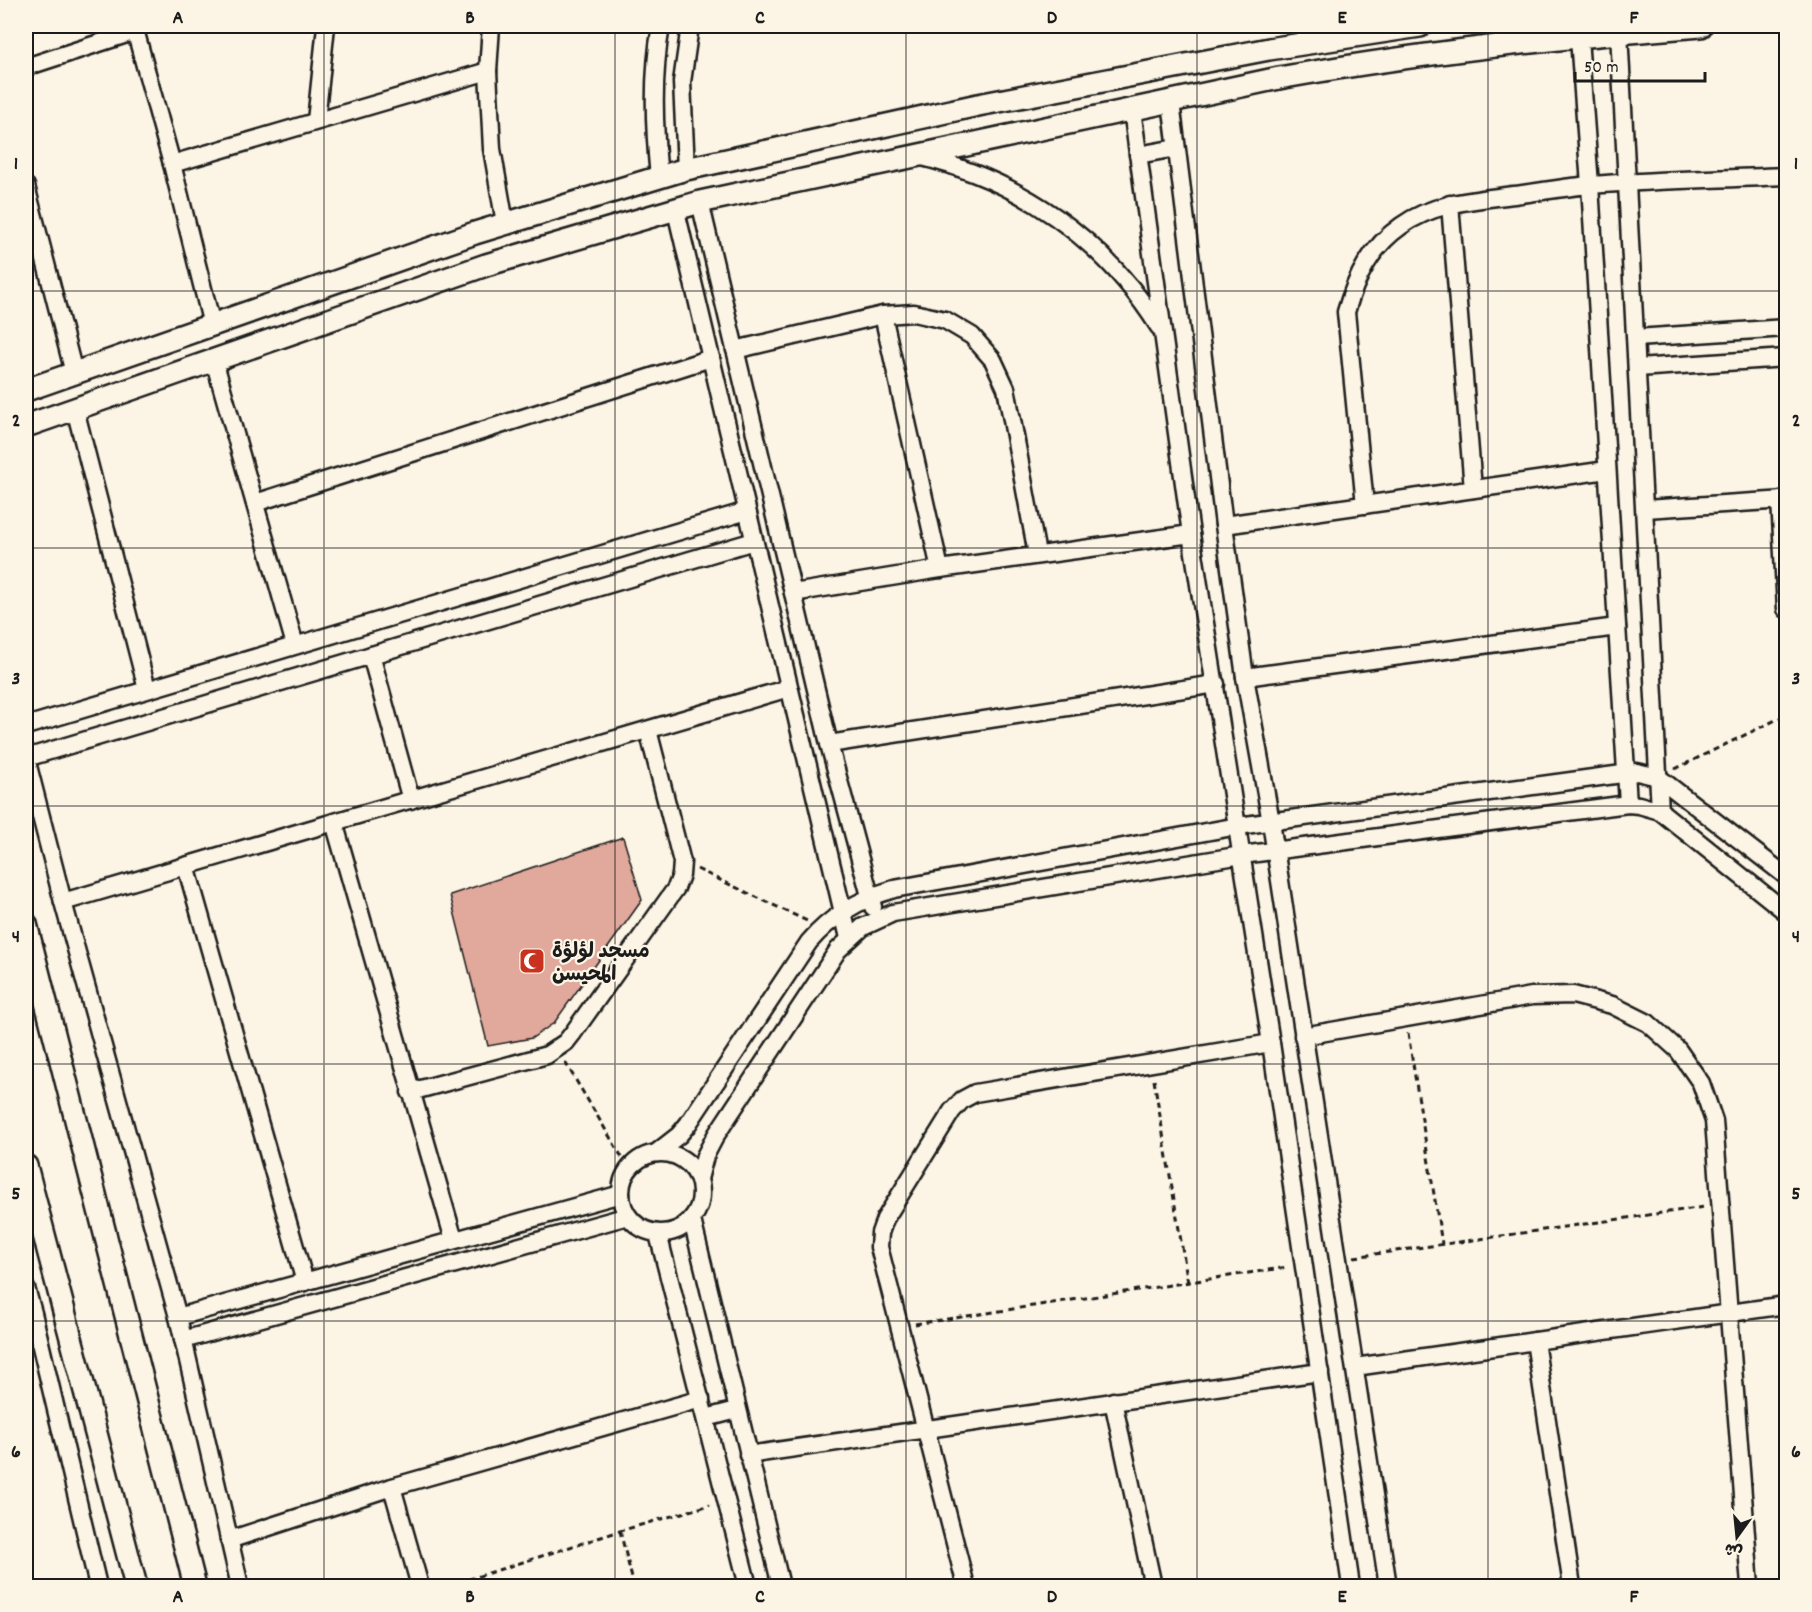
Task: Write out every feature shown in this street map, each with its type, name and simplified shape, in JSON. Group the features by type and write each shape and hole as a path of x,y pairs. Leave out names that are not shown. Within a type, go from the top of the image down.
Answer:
{"street":[{"path":"316,121 327,26"},
{"path":"491,26 488,71 492,149 505,223"},
{"path":"659,178 654,134 654,90 661,26"},
{"path":"686,169 682,82 690,26"},
{"path":"26,390 505,223 686,169 978,105 1269,49 1420,26"},
{"path":"26,426 486,264 676,211 700,202 1279,78 1470,49 1619,32 1701,26"},
{"path":"26,67 135,28 212,325"},
{"path":"1619,32 1660,811"},
{"path":"1579,38 1628,804"},
{"path":"172,164 488,71"},
{"path":"1171,102 1245,678 1271,822 1388,1587"},
{"path":"1132,110 1191,534 1238,826 1351,1587"},
{"path":"1138,155 1176,148"},
{"path":"917,156 945,163 998,183 1063,222 1093,246 1113,266 1143,302 1163,334"},
{"path":"1365,505 1346,312 1357,278 1365,263 1382,242 1402,225 1425,212 1450,204 1590,185 1786,176"},
{"path":"26,186 74,373"},
{"path":"700,202 829,744 869,897 877,919"},
{"path":"1450,204 1473,489"},
{"path":"676,211 849,938"},
{"path":"476,233 486,264"},
{"path":"735,350 883,315 914,313 945,320 972,336 993,360 1006,388 1037,554"},
{"path":"883,315 940,569"},
{"path":"1636,338 1786,328"},
{"path":"255,503 711,358"},
{"path":"1637,368 1786,358"},
{"path":"214,360 295,645"},
{"path":"75,409 147,689"},
{"path":"1224,525 1607,470"},
{"path":"1645,509 1783,500 1786,609"},
{"path":"26,726 747,511"},
{"path":"793,593 1037,554 1191,534"},
{"path":"240,1587 178,1317 63,902 26,758 754,541"},
{"path":"1245,678 1617,627"},
{"path":"371,655 411,800"},
{"path":"829,744 1216,684"},
{"path":"63,902 789,688"},
{"path":"410,1092 547,1055 557,1049 573,1033 676,888 681,875 682,862 648,730"},
{"path":"657,1153 678,1156 694,1169 699,1179 702,1200 692,1220 673,1232 658,1234 641,1228 628,1216 623,1205 622,1185 629,1169 636,1161 657,1153 679,1135 688,1124 809,942 821,928 843,910 869,897 907,886 1238,826 1637,772 1658,777 1786,876"},
{"path":"699,1179 705,1156 716,1135 828,963 849,938 877,919 909,909 1275,850 1628,804 1660,811 1786,912"},
{"path":"334,822 454,1240"},
{"path":"186,866 305,1282"},
{"path":"26,924 195,1587"},
{"path":"1303,1036 1532,996 1573,995 1612,1005 1648,1023 1678,1050 1701,1083 1714,1121 1750,1587"},
{"path":"966,1587 879,1247 879,1233 885,1219 952,1111 962,1100 975,1093 1151,1062 1271,1044"},
{"path":"26,1166 136,1587"},
{"path":"178,1317 621,1194"},
{"path":"183,1340 628,1216"},
{"path":"692,1220 781,1587"},
{"path":"658,1234 748,1587"},
{"path":"26,1289 98,1587"},
{"path":"1356,1367 1786,1305"},
{"path":"1535,1341 1572,1587"},
{"path":"748,1455 1320,1372"},
{"path":"229,1540 392,1487 701,1399"},
{"path":"1113,1401 1153,1587"},
{"path":"706,1418 737,1410"},
{"path":"392,1487 420,1587"}],"path":[{"path":"1658,777 1786,715"},
{"path":"682,862 821,928"},
{"path":"1405,1018 1442,1244"},
{"path":"557,1049 629,1169"},
{"path":"1151,1062 1188,1283"},
{"path":"448,1587 620,1531 727,1500"},
{"path":"620,1531 634,1587"}],"building":[{"name":"مسجد لؤلؤة المحيسن","path":"623,837 642,900 554,1023 532,1038 488,1046 450,895"}],"place":[{"name":"مسجد لؤلؤة المحيسن","path":"532,961"}]}
